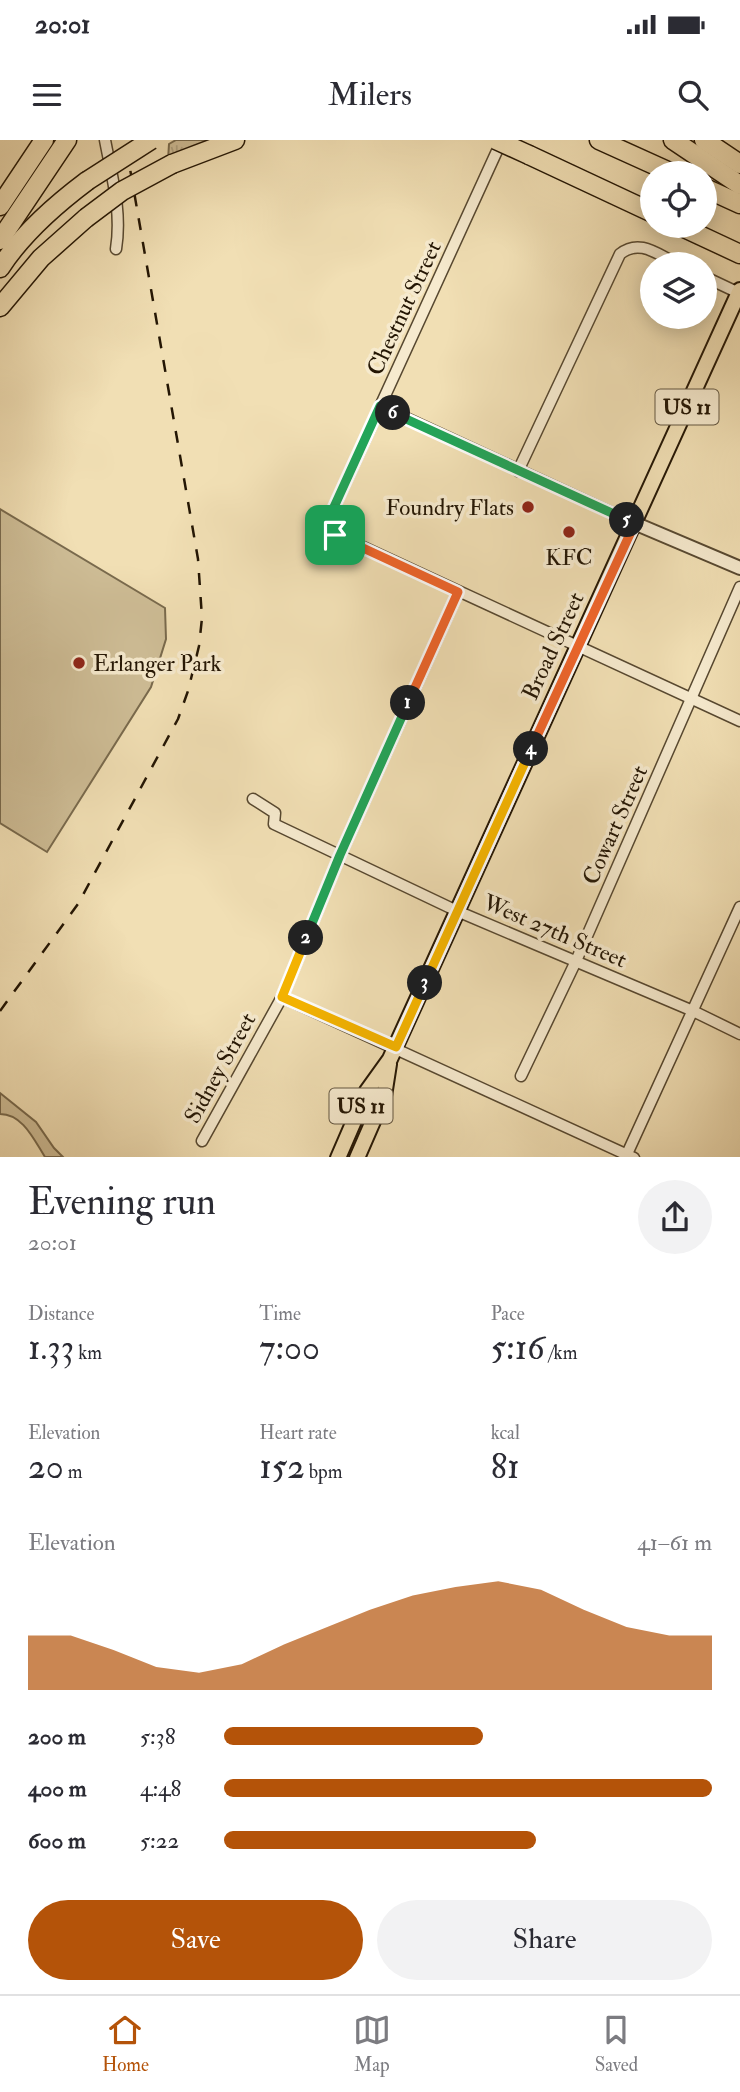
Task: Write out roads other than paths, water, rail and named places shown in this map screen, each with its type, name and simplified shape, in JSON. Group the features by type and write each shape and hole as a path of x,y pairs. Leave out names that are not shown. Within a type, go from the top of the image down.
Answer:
{"highway":[{"path":"0,189 31,140"},
{"path":"0,268 35,226 63,200 151,140"},
{"path":"0,307 41,258 86,218 122,191 172,164 234,140"},
{"path":"496,140 640,207"},
{"path":"599,140 644,161"},
{"path":"673,140 737,193"},
{"path":"704,140 740,164"},
{"path":"719,140 740,154"},
{"path":"0,206 56,144"},
{"path":"0,240 56,144"},
{"path":"717,190 737,193"},
{"path":"706,238 740,254"}],"main road":[{"name":"Broad Street","path":"338,1157 368,1091 393,1053 739,291"},
{"name":"Broad Street","path":"357,1157 384,1096 393,1053"}],"street":[{"path":"105,140 118,210 116,249"},
{"name":"Chestnut Street","path":"458,592 324,529 502,140"},
{"path":"518,471 620,254 628,247 638,245 653,252"},
{"path":"717,282 739,291"},
{"path":"380,406 518,471 740,568"},
{"name":"Cowart Street","path":"521,1076 576,961 740,587"},
{"path":"458,592 740,721"},
{"name":"Sidney Street","path":"202,1141 282,997 340,855 458,592"},
{"name":"West 27th Street","path":"253,799 275,813 274,824 457,911 693,1011 740,1034"},
{"path":"282,997 393,1053 630,1156 740,907"}],"railway":[{"path":"0,1011 78,904 178,719 199,646 202,618 198,559 125,140"}],"place":[{"name":"Foundry Flats","path":"528,507"},
{"name":"KFC","path":"569,532"},
{"name":"Erlanger Park","path":"79,663"}]}
